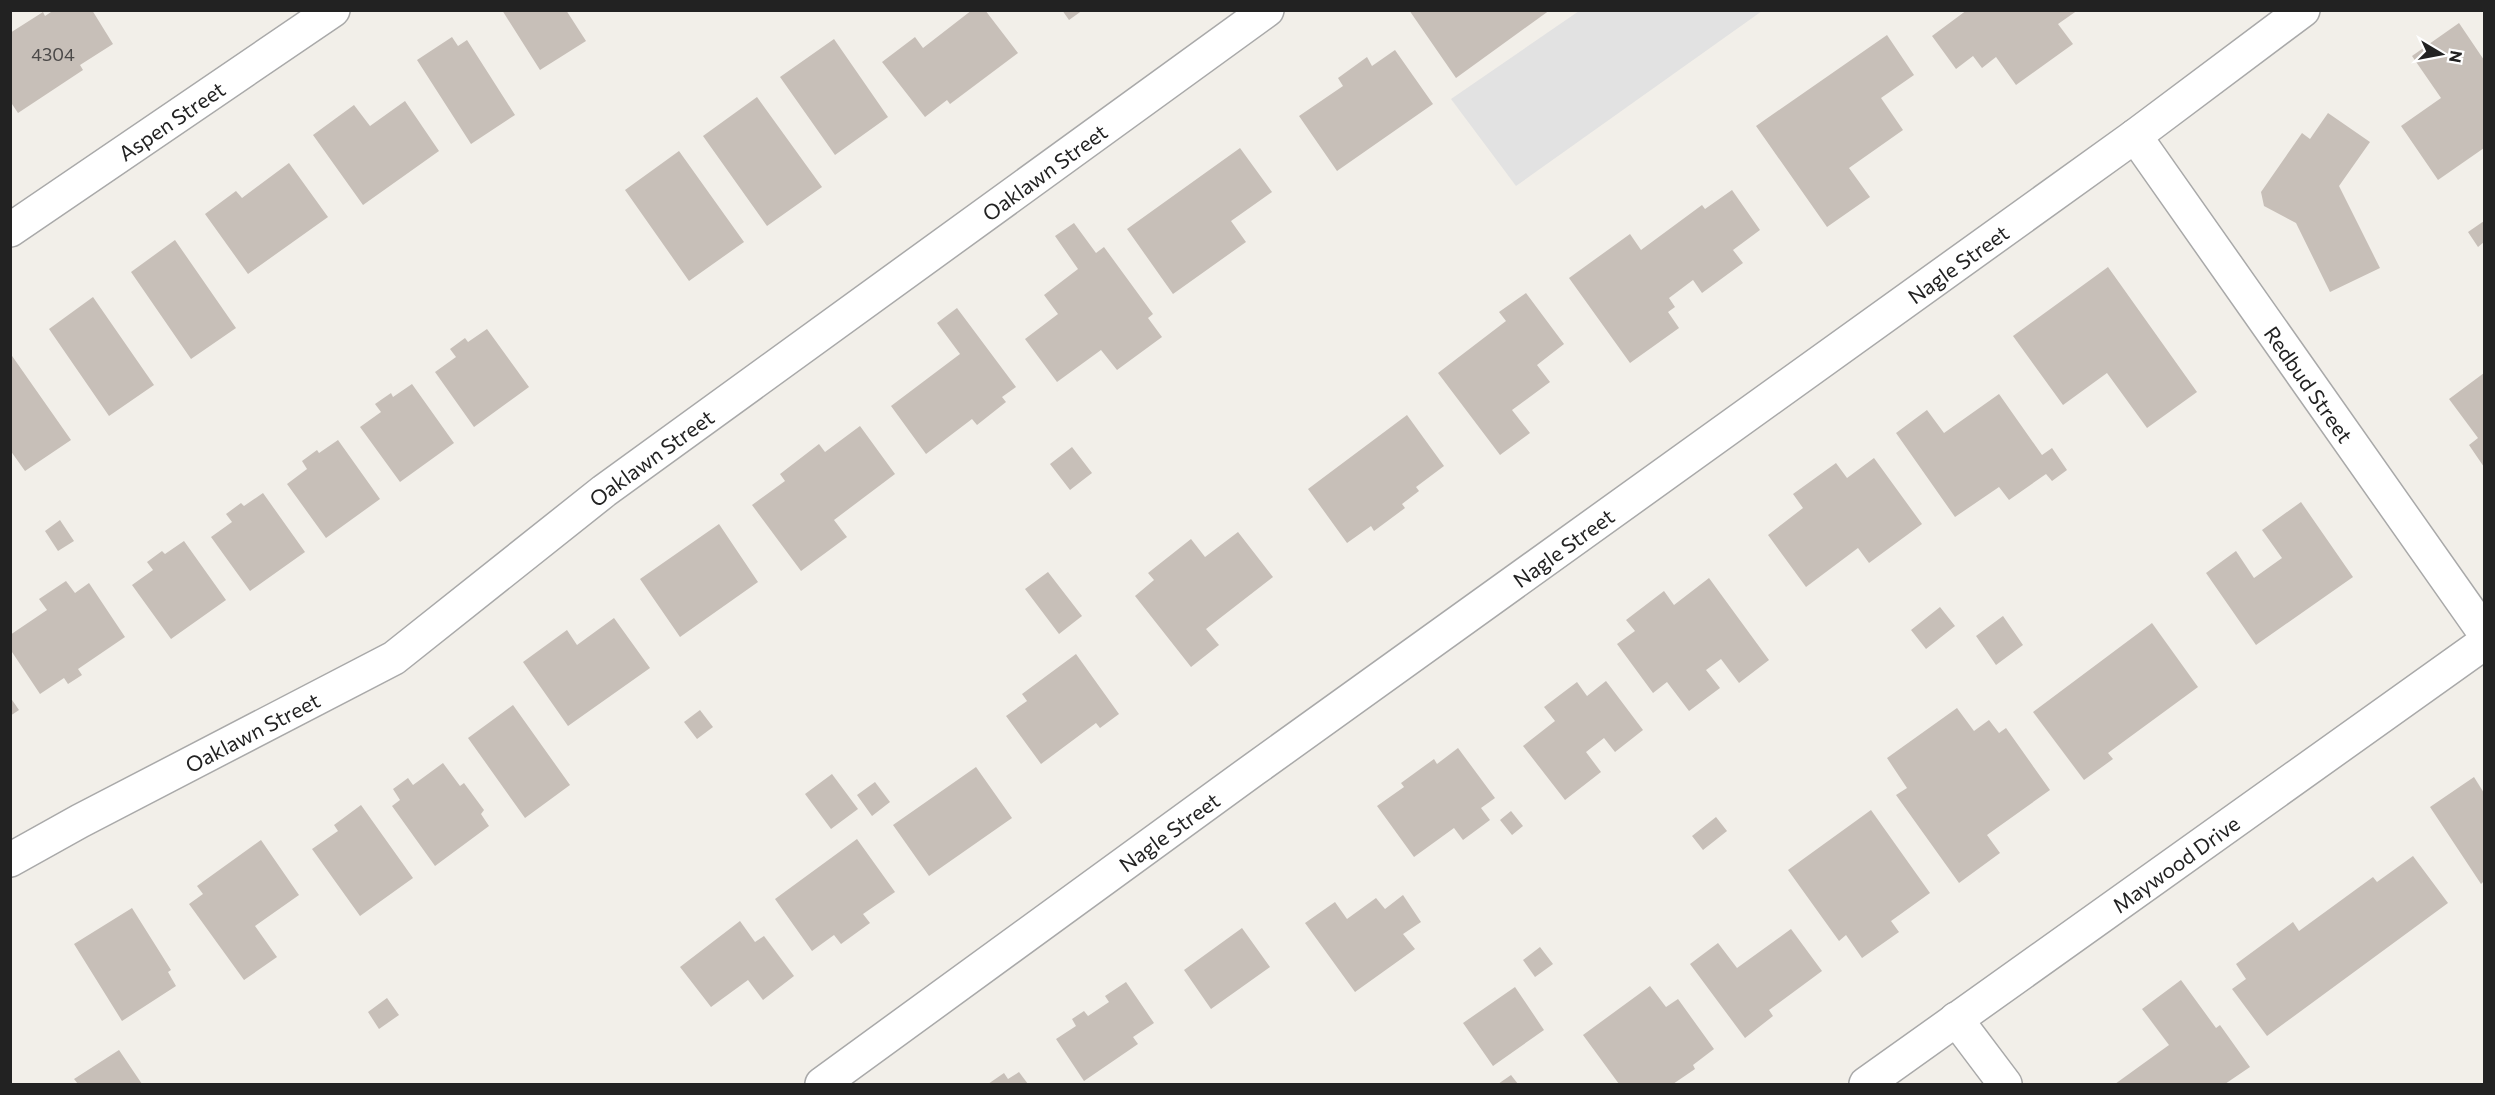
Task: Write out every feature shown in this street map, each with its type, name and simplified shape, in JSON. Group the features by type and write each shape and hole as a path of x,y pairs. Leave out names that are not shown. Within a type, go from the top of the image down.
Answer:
{"street":[{"name":"Aspen Street","path":"10,230 333,10"},
{"name":"Nagle Street","path":"822,1084 1253,770 2135,136 2303,10"},
{"name":"Oaklawn Street","path":"10,860 80,821 394,658 604,491 1261,12"},
{"name":"Redbud Street","path":"2135,136 2484,632"},
{"name":"Maywood Drive","path":"1866,1084 2484,643"},
{"path":"1956,1019 2005,1084"}],"shaded area":[{"path":"1579,11 1762,11 1516,186 1451,99"}],"building":[{"path":"54,10 92,10 113,44 80,65 83,70 18,113 10,101 10,33 43,12 45,16"},
{"path":"502,10 566,10 586,41 540,70"},
{"path":"972,10 985,10 1018,53 950,104 947,100 925,117 882,62 915,37 923,48"},
{"path":"1062,10 1083,10 1069,20"},
{"path":"1409,10 1550,10 1456,78"},
{"path":"1967,10 2078,10 2058,24 2073,44 2016,85 1996,57 1982,68 1973,56 1956,69 1932,36"},
{"path":"2459,23 2484,60 2484,148 2438,180 2401,126 2441,98 2412,56"},
{"path":"1887,35 1914,75 1881,98 1903,130 1849,168 1870,197 1827,227 1756,126"},
{"path":"452,37 458,46 467,40 515,115 471,144 417,60"},
{"path":"834,39 888,117 835,155 780,77"},
{"path":"1395,50 1433,104 1337,171 1299,116 1343,86 1338,78 1367,57 1372,66"},
{"path":"757,97 822,187 767,226 703,136"},
{"path":"405,101 439,151 363,205 313,135 354,105 370,126"},
{"path":"2328,113 2370,142 2339,186 2380,268 2330,292 2296,223 2264,206 2261,192 2302,133 2310,139"},
{"path":"1240,148 1272,192 1231,221 1246,242 1173,294 1127,229"},
{"path":"679,151 744,242 689,281 625,190"},
{"path":"289,163 328,217 248,274 205,214 236,191 242,198"},
{"path":"1732,190 1760,230 1733,250 1743,263 1702,293 1693,280 1669,298 1675,307 1668,312 1679,328 1630,363 1569,278 1630,234 1641,250 1702,205 1705,209"},
{"path":"2484,221 2484,242 2478,247 2468,232"},
{"path":"1074,223 1096,253 1104,247 1153,314 1148,318 1162,337 1117,370 1101,350 1057,382 1025,339 1058,314 1044,295 1078,269 1055,236"},
{"path":"175,240 236,328 191,359 131,272"},
{"path":"2108,267 2197,392 2147,428 2107,373 2063,405 2013,336"},
{"path":"1526,293 1564,344 1537,365 1550,382 1512,410 1530,433 1500,455 1438,373 1506,321 1499,312"},
{"path":"93,297 154,385 109,416 49,329"},
{"path":"957,308 1016,387 1002,397 1006,402 977,425 972,419 926,454 891,406 960,354 937,323"},
{"path":"487,329 529,387 474,427 435,372 456,357 450,349 465,338 468,342"},
{"path":"10,353 71,440 25,471 10,450"},
{"path":"2484,373 2484,467 2469,445 2478,438 2449,399"},
{"path":"412,384 454,443 400,482 360,427 381,412 375,404 391,393 393,397"},
{"path":"1999,394 2042,455 2052,448 2067,470 2052,481 2046,474 2009,500 1999,487 1955,517 1896,433 1927,410 1944,433"},
{"path":"1407,415 1444,466 1416,487 1419,491 1402,504 1405,508 1374,531 1371,526 1347,543 1308,489"},
{"path":"860,426 895,474 834,520 847,537 801,571 752,505 785,481 780,474 819,444 825,452"},
{"path":"338,440 380,499 326,538 287,484 307,469 302,461 317,450 319,453"},
{"path":"1072,447 1092,473 1070,490 1050,464"},
{"path":"1874,458 1922,524 1869,563 1858,548 1806,587 1768,535 1803,508 1793,494 1836,463 1847,478"},
{"path":"263,493 305,552 250,591 211,537 232,522 226,514 241,503 244,506"},
{"path":"2301,502 2353,577 2256,645 2206,573 2236,551 2254,578 2282,558 2262,530"},
{"path":"60,520 74,541 58,551 45,531"},
{"path":"719,524 758,582 680,637 640,579"},
{"path":"1238,532 1273,577 1206,629 1219,645 1191,667 1135,596 1154,580 1148,573 1191,539 1205,557"},
{"path":"184,541 226,600 171,639 132,585 153,570 147,562 162,551 165,554"},
{"path":"1048,572 1082,616 1059,634 1025,589"},
{"path":"1709,578 1769,660 1739,683 1721,659 1706,670 1720,688 1689,711 1667,682 1653,693 1617,644 1635,631 1626,620 1664,591 1674,605"},
{"path":"66,581 75,593 89,583 125,637 78,669 82,675 68,684 64,678 40,694 10,649 10,635 47,610 39,599"},
{"path":"1940,607 1955,626 1926,649 1911,630"},
{"path":"2003,616 2023,645 1996,665 1976,636"},
{"path":"614,618 650,668 568,726 523,662 567,630 577,645"},
{"path":"2152,623 2198,687 2108,753 2113,759 2084,780 2033,712"},
{"path":"1076,654 1119,714 1100,728 1096,723 1041,764 1006,716 1027,701 1022,694"},
{"path":"1606,681 1643,730 1615,752 1604,738 1586,752 1601,772 1565,800 1523,746 1555,721 1544,707 1577,682 1587,696"},
{"path":"10,697 19,710 10,716"},
{"path":"513,705 570,785 525,818 468,738"},
{"path":"1957,708 1974,731 1989,720 1999,733 2006,728 2050,790 1987,835 2000,853 1959,883 1896,795 1907,788 1887,758"},
{"path":"700,710 713,727 697,739 684,722"},
{"path":"1458,748 1495,798 1481,808 1490,820 1463,840 1454,828 1414,857 1377,806 1404,787 1401,783 1434,759 1437,764"},
{"path":"443,763 460,786 464,783 484,810 481,814 489,826 435,866 392,806 400,800 393,789 408,778 413,785"},
{"path":"976,767 1012,818 929,876 893,825"},
{"path":"832,774 858,809 831,829 805,794"},
{"path":"2474,777 2484,793 2484,881 2481,884 2430,807"},
{"path":"875,782 890,802 872,816 857,795"},
{"path":"361,805 413,878 360,916 312,849 338,831 334,825"},
{"path":"1871,810 1930,893 1891,921 1899,932 1862,958 1846,935 1839,941 1788,870"},
{"path":"1511,811 1523,826 1512,835 1500,820"},
{"path":"1716,817 1727,831 1703,850 1692,836"},
{"path":"857,839 895,892 863,914 870,923 841,944 834,935 812,951 775,899"},
{"path":"261,840 299,895 255,926 277,957 244,980 189,904 203,894 197,886"},
{"path":"2413,856 2448,903 2267,1036 2232,989 2246,979 2236,964 2293,922 2299,931 2373,877 2377,882"},
{"path":"1403,895 1421,922 1403,934 1415,949 1355,992 1305,923 1335,902 1347,919 1376,898 1385,909"},
{"path":"132,908 171,970 168,972 176,986 122,1021 74,944"},
{"path":"740,921 755,942 764,936 794,976 763,1000 748,980 711,1007 680,967"},
{"path":"1242,928 1270,967 1211,1009 1184,970"},
{"path":"1791,929 1822,971 1769,1010 1773,1016 1745,1038 1690,964 1718,943 1737,968"},
{"path":"1540,947 1553,964 1535,977 1523,960"},
{"path":"2181,980 2216,1028 2220,1025 2250,1067 2225,1084 2115,1084 2169,1045 2142,1009"},
{"path":"1126,982 1154,1023 1133,1037 1138,1044 1084,1081 1056,1039 1076,1026 1072,1019 1084,1011 1088,1016 1109,1002 1105,996"},
{"path":"1650,986 1666,1007 1678,999 1714,1049 1693,1065 1695,1069 1673,1084 1619,1084 1583,1035"},
{"path":"1515,987 1544,1030 1493,1066 1463,1023"},
{"path":"387,998 399,1015 379,1029 368,1012"},
{"path":"119,1050 142,1084 78,1084 74,1079"},
{"path":"1019,1072 1028,1084 988,1084 1004,1073 1008,1079"},
{"path":"1511,1075 1518,1084 1498,1084"}]}
